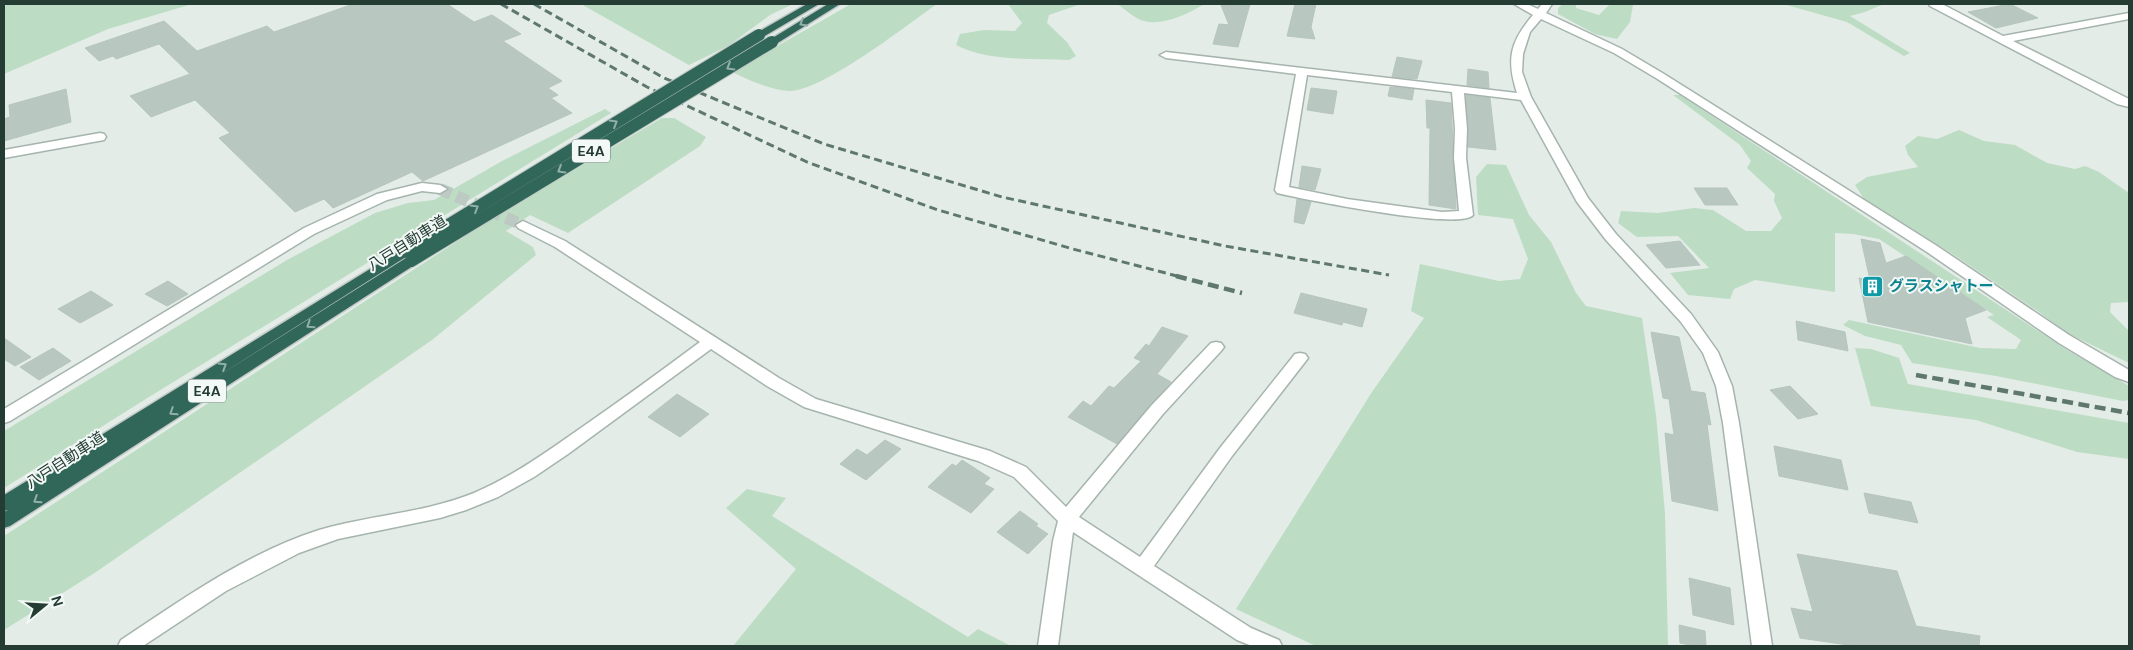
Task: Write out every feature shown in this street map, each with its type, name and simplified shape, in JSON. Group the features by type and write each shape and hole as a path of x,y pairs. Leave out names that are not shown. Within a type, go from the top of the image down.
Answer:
{"highway":[{"name":"八戸自動車道","path":"4,504 407,256 759,35 814,4"},
{"name":"八戸自動車道","path":"4,521 407,256 835,4"}],"street":[{"path":"1518,4 1543,8 1660,76 1932,249 2064,339 2129,376"},
{"path":"1934,4 2127,101"},
{"path":"2124,4 2129,6"},
{"path":"1543,8 1525,31 1517,54 1516,72 1525,97 1582,199 1611,237 1686,318 1710,352 1724,386 1731,423 1762,646"},
{"path":"2003,40 2129,16"},
{"path":"1166,56 1458,91 1525,97"},
{"path":"1302,72 1282,190 1347,203 1442,216 1466,215 1460,158 1461,129 1458,91"},
{"path":"4,154 100,137"},
{"path":"4,417 309,231 382,197 422,188 440,189"},
{"path":"523,225 560,244 711,342 810,403 984,456 1020,472 1067,519 1244,634 1272,646"},
{"path":"128,646 208,591 266,559 319,538 374,523 440,510 477,498 508,485 616,413 711,342"},
{"path":"1048,646 1062,541 1067,519 1157,410 1216,348"},
{"path":"1142,568 1226,452 1300,358"}],"green space":[{"path":"10,4 192,4 108,29 4,74 4,6"},
{"path":"581,4 793,4 770,15 728,46 689,65"},
{"path":"851,4 937,4 843,69 822,81 804,88 789,91 774,88 732,72"},
{"path":"1008,4 1087,4 1078,5 1049,15 1047,23 1067,42 1076,56 1069,60 997,57 956,45 960,34 984,30 1015,31 1022,23"},
{"path":"1117,4 1204,4 1191,12 1175,18 1151,22 1137,18"},
{"path":"1563,4 1576,4 1576,8 1599,15 1610,4 1633,5 1630,22 1617,39 1595,34 1558,14 1558,8"},
{"path":"1783,4 1884,4 1850,16 1910,53 1904,56 1847,22"},
{"path":"1673,95 1680,95 2067,350 2129,386 2129,400 2123,401 1996,376 1912,363 1901,345 1865,336 1843,325 1849,320 1980,348 2016,349 2021,340 1987,317 1994,315 1879,239 1835,233 1835,292 1755,280 1734,289 1730,299 1688,295 1670,273 1709,268 1678,236 1637,237 1618,223 1621,211 1658,213 1694,208 1713,210 1746,231 1771,231 1782,218 1774,201 1775,194 1747,168 1751,161 1740,145"},
{"path":"605,109 611,113 4,488 4,431 287,260 375,213 408,203 434,200 502,161"},
{"path":"662,118 674,118 706,137 700,146 568,233 530,215 506,231 533,247 536,255 432,340 96,572 4,630 4,536 490,220"},
{"path":"1959,130 1984,141 2015,145 2047,163 2075,169 2085,166 2099,172 2129,193 2129,302 2111,303 2110,312 2129,331 2129,363 2067,333 1954,255 1864,199 1855,185 1867,177 1918,167 1908,155 1905,146 1918,136 1937,139"},
{"path":"1487,164 1506,165 1529,215 1551,242 1576,293 1586,306 1642,318 1656,415 1665,513 1668,646 1316,646 1236,609 1372,392 1424,318 1411,311 1420,264 1499,281 1520,279 1528,259 1513,219 1478,215 1476,177"},
{"path":"1855,348 1871,349 1899,358 1908,384 2129,423 2129,459 2077,452 1976,420 1871,406"},
{"path":"747,489 786,498 772,516 968,637 978,629 1011,646 733,646 796,569 726,508"}],"building":[{"path":"353,4 447,4 474,22 492,15 521,34 503,41 562,81 548,88 558,95 551,98 572,113 423,181 412,172 333,208 324,199 295,212 219,138 230,133 195,100 151,117 130,96 190,74 159,44 116,59 113,56 99,61 85,48 164,21 197,51 267,26 274,32"},
{"path":"1250,4 1238,47 1213,44 1219,24 1229,25 1221,5"},
{"path":"1295,4 1316,4 1311,27 1315,39 1287,36"},
{"path":"2010,4 2038,18 1996,28 1968,12"},
{"path":"1397,57 1422,61 1417,79 1392,77"},
{"path":"1468,69 1488,72 1489,88 1467,85"},
{"path":"1390,87 1414,89 1412,100 1388,96"},
{"path":"1311,88 1337,91 1333,114 1307,110"},
{"path":"66,89 71,122 4,141 4,119 10,117 9,105"},
{"path":"1466,95 1490,98 1496,150 1468,147"},
{"path":"1426,100 1451,103 1456,209 1429,205 1430,128 1427,128"},
{"path":"1302,166 1321,169 1315,190 1299,187"},
{"path":"1694,188 1727,188 1738,205 1705,205"},
{"path":"1297,199 1311,202 1304,224 1294,222"},
{"path":"1861,239 1880,243 1886,263 1906,256 1986,310 1965,318 1972,344 1868,322 1859,278 1870,280"},
{"path":"1680,241 1700,265 1666,268 1646,245"},
{"path":"168,281 188,294 167,306 145,294"},
{"path":"91,291 113,305 80,323 58,309"},
{"path":"1301,293 1367,309 1362,327 1343,322 1342,325 1294,313"},
{"path":"1796,321 1845,332 1848,351 1798,340"},
{"path":"1162,327 1188,336 1157,374 1171,382 1117,444 1068,417 1083,401 1091,406 1109,386 1114,388 1141,361 1134,358 1146,344 1149,346"},
{"path":"1651,332 1679,337 1691,391 1705,393 1711,425 1707,424 1718,511 1672,501 1665,433 1674,435 1669,399 1663,398"},
{"path":"4,338 31,357 15,366 4,359"},
{"path":"53,348 71,361 39,380 20,367"},
{"path":"1790,386 1818,414 1798,419 1770,390"},
{"path":"677,394 709,414 680,437 648,417"},
{"path":"885,440 901,449 866,480 840,464 857,449 867,455"},
{"path":"1774,446 1841,460 1848,490 1779,476"},
{"path":"962,460 990,478 984,484 994,489 971,513 928,487 952,464 956,466"},
{"path":"1864,493 1911,502 1918,523 1869,513"},
{"path":"1020,511 1048,534 1028,554 997,532"},
{"path":"1797,554 1897,571 1916,626 1980,636 1979,646 1855,646 1800,638 1791,608 1813,612"},
{"path":"1689,578 1730,588 1734,625 1693,615"},
{"path":"1679,625 1705,631 1706,646 1680,643"}],"tunnel":[{"path":"440,189 523,225"}],"railway":[{"path":"501,4 647,87 807,162 938,210 1073,249 1181,277"},
{"path":"534,4 664,78 824,144 1002,197 1225,246 1389,275"},
{"path":"1176,276 1242,293"},
{"path":"1916,375 2129,413"}],"place":[{"name":"グラスシャトー","path":"1873,286"}]}
